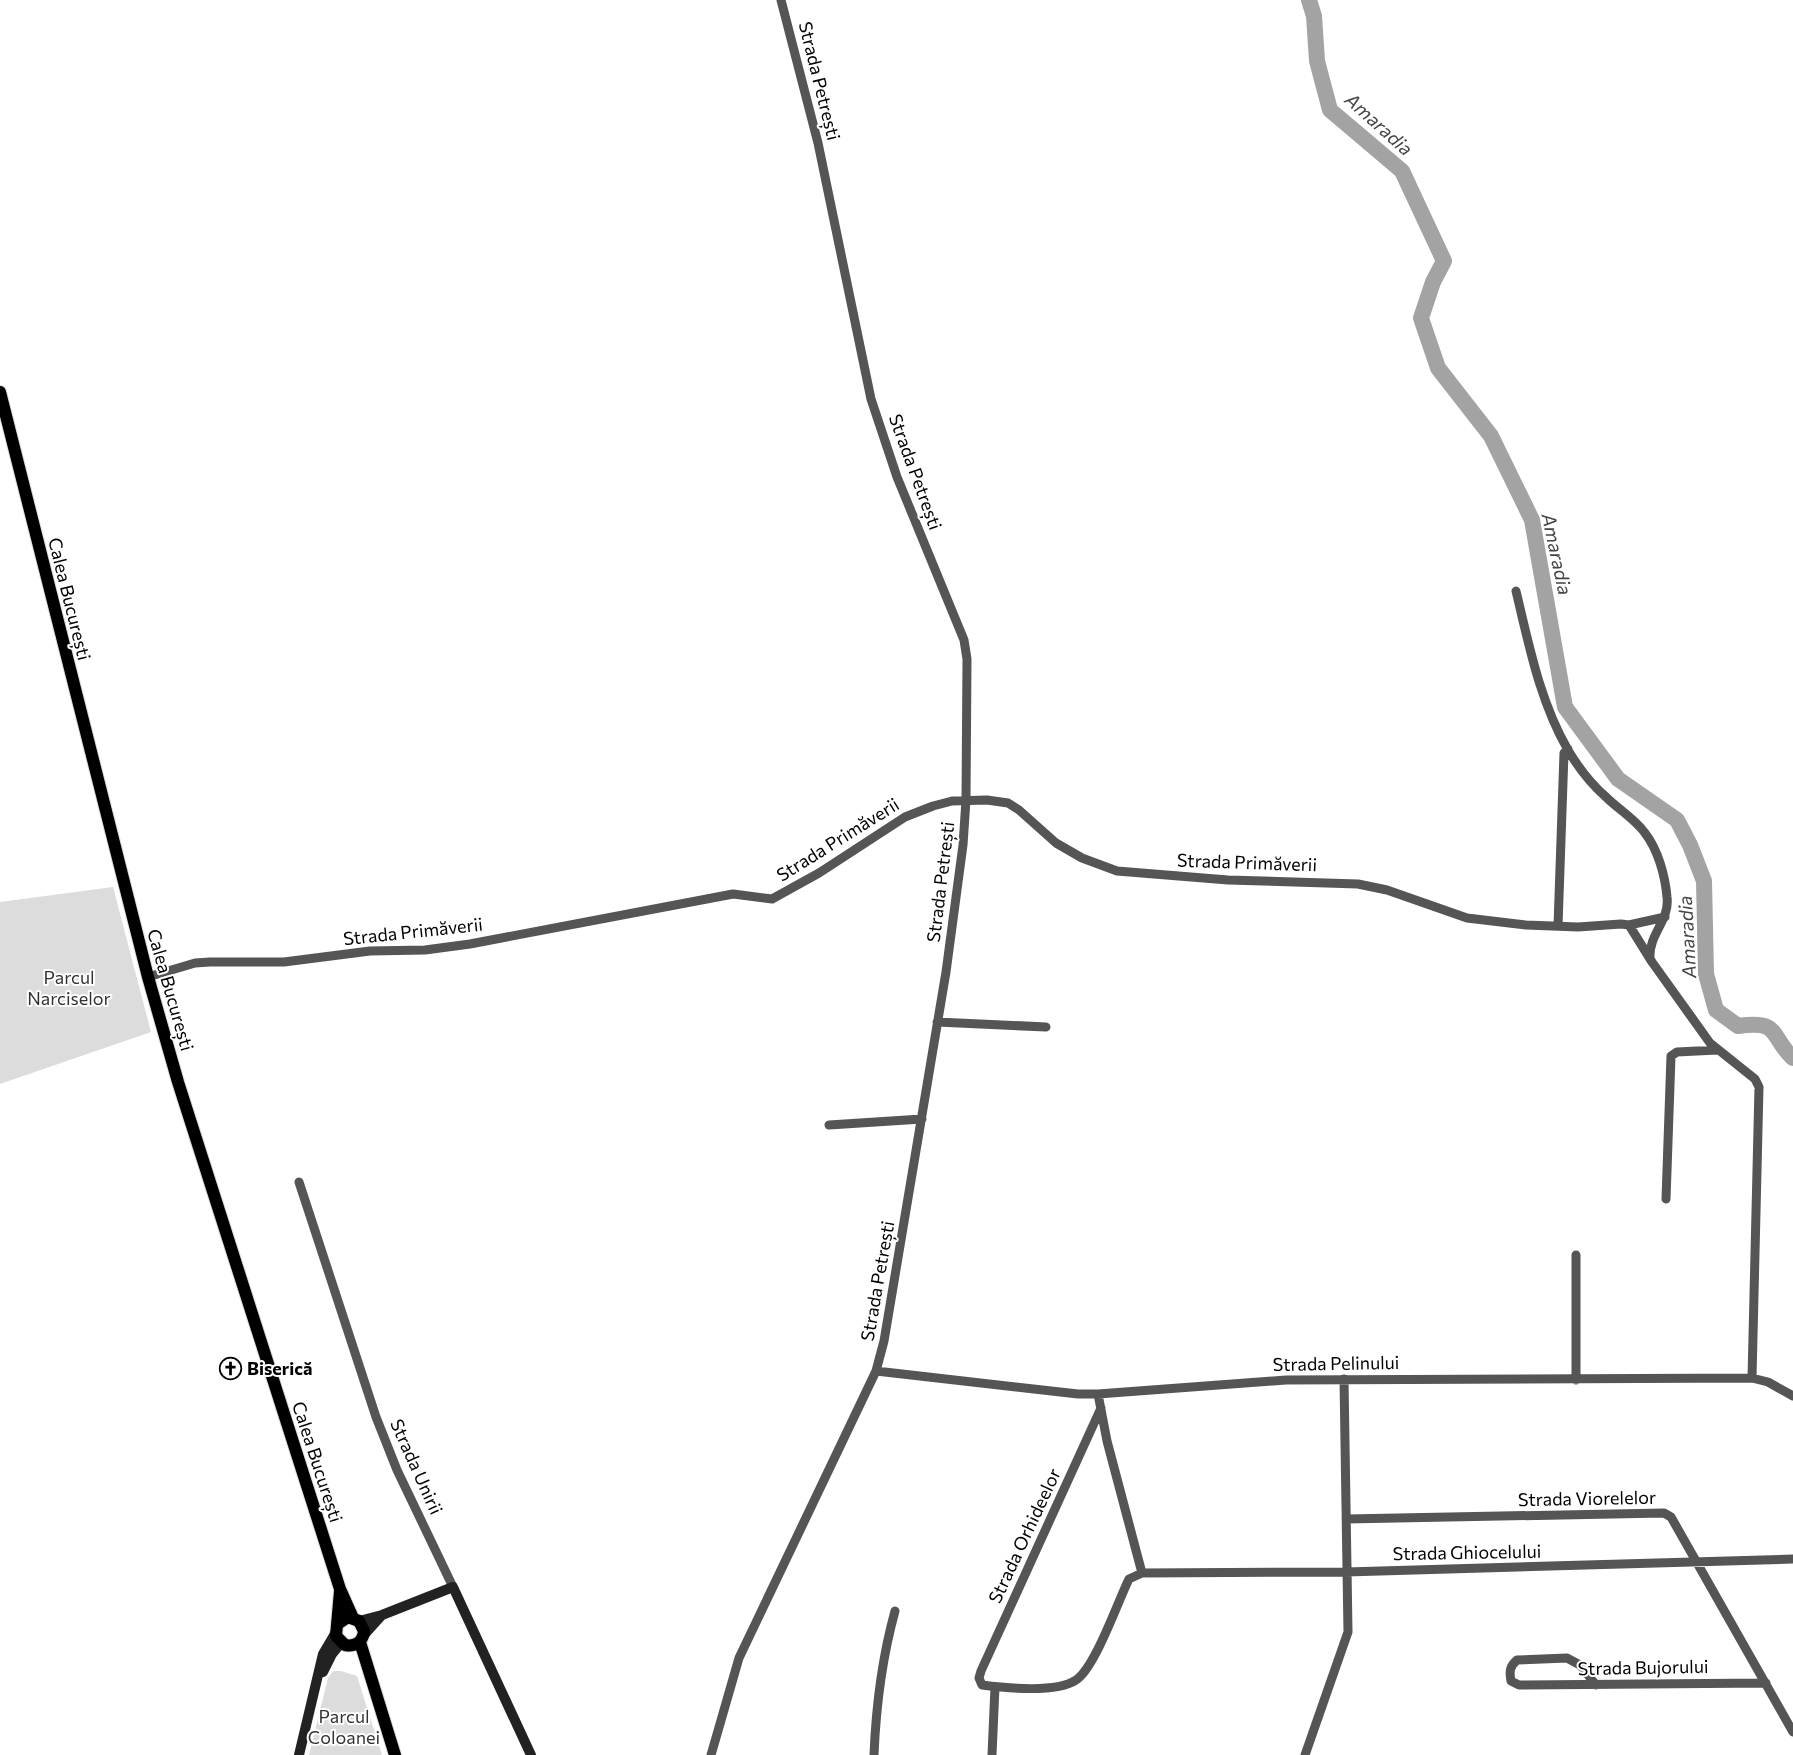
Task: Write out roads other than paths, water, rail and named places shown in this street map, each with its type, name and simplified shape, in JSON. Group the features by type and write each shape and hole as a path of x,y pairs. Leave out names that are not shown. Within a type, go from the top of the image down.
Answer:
{"main road":[{"name":"Calea București","path":"0,392 148,977 181,1091 340,1589 348,1637 373,1685 395,1755"},
{"path":"300,1755 323,1654 382,1615 453,1587"},
{"name":"Strada Unirii","path":"453,1587 531,1755"},
{"name":"Calea București","path":"340,1589 356,1619 364,1627 348,1637"},
{"path":"348,1637 348,1617 356,1619 382,1615"}],"street":[{"name":"Strada Petrești","path":"711,1755 739,1658 876,1370 890,1313 938,1022 959,884 966,800 967,659 964,640 897,476 871,398 818,143 781,0"},
{"path":"1516,591 1540,685 1568,749 1589,779 1644,832 1652,844 1662,869 1668,898 1665,917 1653,939 1650,957"},
{"path":"1558,926 1564,753 1568,749"},
{"name":"Strada Primăverii","path":"148,977 195,963 284,962 370,951 425,950 470,944 733,894 772,899 819,873 904,817 932,806 966,800 988,800 1008,803 1019,810 1056,843 1082,858 1117,871 1218,879 1358,884 1387,890 1466,918 1558,926 1630,925 1665,917"},
{"path":"1630,925 1650,957 1717,1050 1755,1079 1760,1094 1752,1378"},
{"path":"938,1022 1046,1027"},
{"path":"1666,1199 1671,1056 1677,1052 1717,1050"},
{"path":"829,1125 922,1119"},
{"name":"Strada Unirii","path":"299,1182 373,1410 397,1470 453,1587"},
{"path":"1576,1255 1576,1380"},
{"name":"Strada Pelinului","path":"876,1370 1068,1393 1098,1394 1286,1380 1752,1378 1768,1382 1793,1396"},
{"path":"1305,1755 1348,1632 1344,1379"},
{"path":"992,1755 995,1687 1061,1687 1077,1680 1090,1666 1129,1579 1142,1573 1107,1442 1098,1394"},
{"name":"Strada Orhideelor","path":"995,1687 982,1686 979,1678 1101,1408"},
{"name":"Strada Viorelelor","path":"1346,1519 1664,1513 1671,1518 1793,1732"},
{"name":"Strada Ghiocelului","path":"1142,1573 1346,1572 1793,1559"},
{"path":"874,1755 879,1688 885,1645 895,1610"},
{"name":"Strada Bujorului","path":"1596,1685 1580,1666 1567,1658 1541,1657 1518,1660 1511,1665 1511,1681 1520,1685 1596,1685 1766,1683"}],"waterway":[{"name":"Amaradia","path":"1309,0 1314,16 1317,61 1330,110 1402,171 1444,261 1433,282 1421,318 1438,368 1491,436 1532,520 1565,707 1618,779 1677,820 1690,845 1704,881 1706,974 1716,1010 1738,1026 1762,1025 1768,1028 1793,1058"}],"place":[{"name":"Biserică","path":"231,1369"}],"park label":[{"name":"Parcul Narciselor","path":"69,988"},
{"name":"Parcul Coloanei","path":"344,1727"}]}
